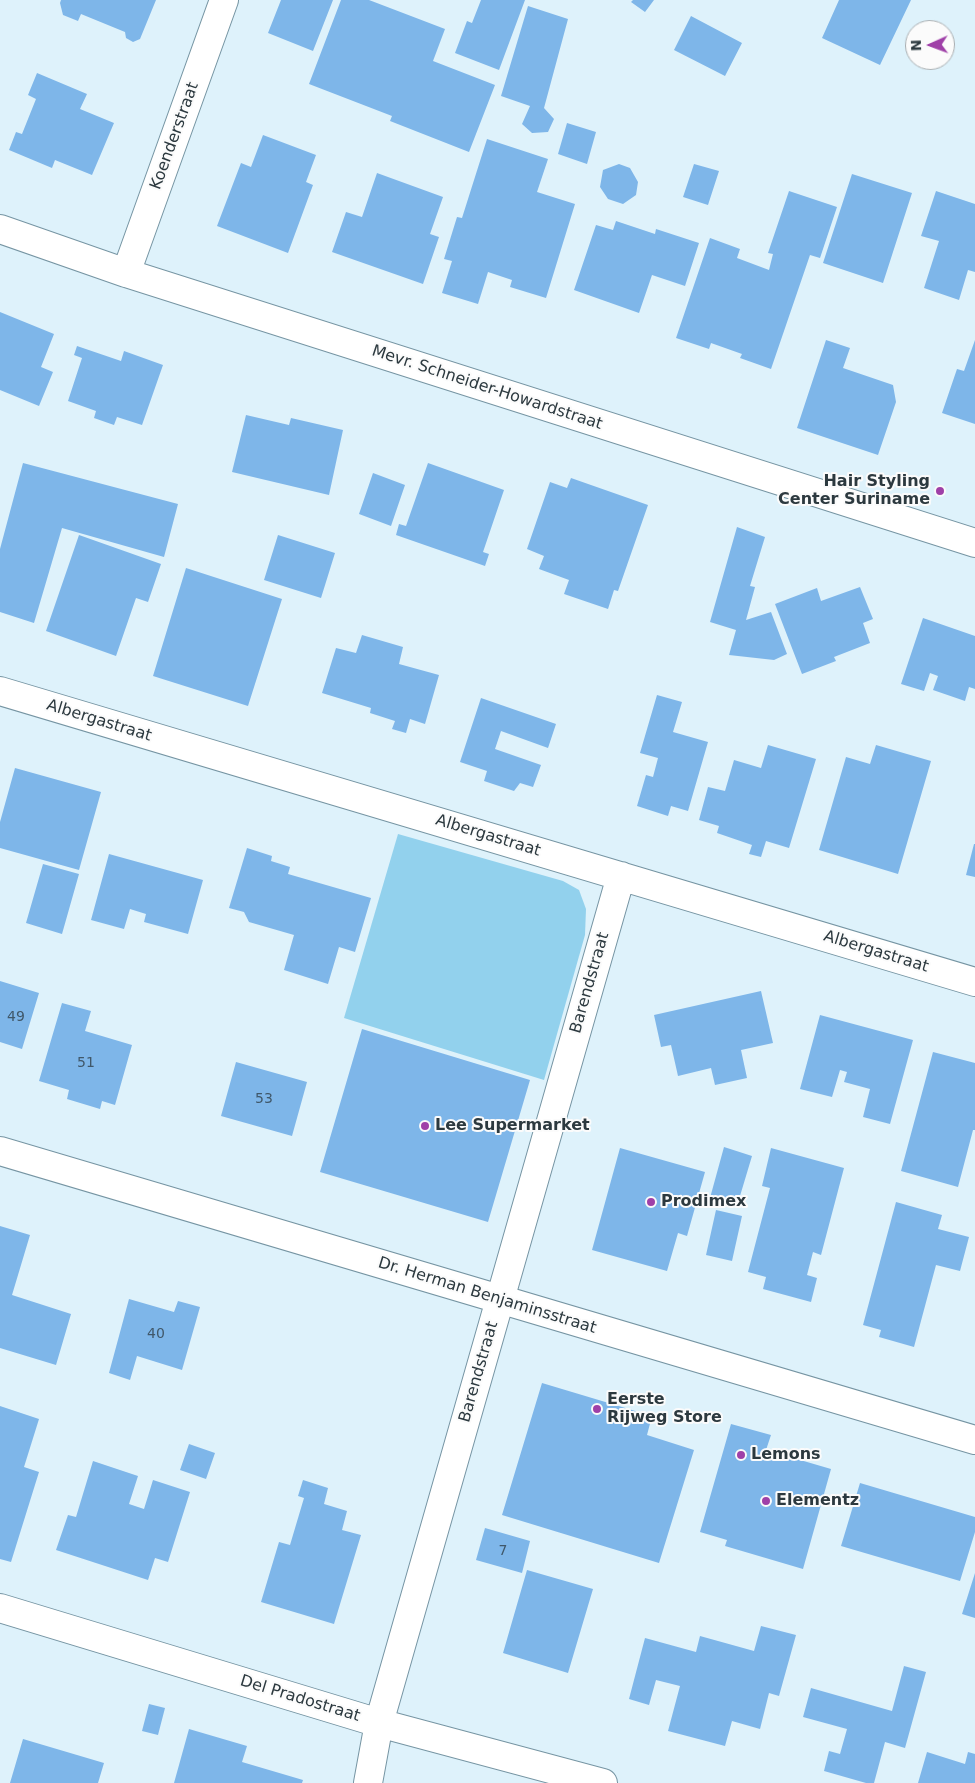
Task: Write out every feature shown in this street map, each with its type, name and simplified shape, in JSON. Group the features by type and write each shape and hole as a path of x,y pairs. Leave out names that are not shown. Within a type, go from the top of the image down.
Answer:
{"street":[{"name":"Koenderstraat","path":"126,273 224,0"},
{"name":"Mevr. Schneider-Howardstraat","path":"0,229 126,273 975,543"},
{"name":"Albergastraat","path":"0,691 975,982"},
{"name":"Barendstraat","path":"368,1783 379,1723 621,876"},
{"name":"Dr. Herman Benjaminsstraat","path":"0,1151 975,1440"},
{"name":"Del Pradostraat","path":"0,1608 379,1723 603,1783"}],"shaded area":[{"path":"398,834 563,881 579,890 586,909 585,935 544,1080 344,1018"}],"building":[{"path":"61,0 156,0 140,39 133,42 126,38 125,32 81,14 78,21 63,15"},
{"path":"281,0 333,0 313,51 268,33"},
{"path":"341,0 369,0 445,29 433,61 495,85 469,152 390,121 392,116 309,84"},
{"path":"481,0 525,0 499,70 455,53 467,21 472,23"},
{"path":"633,0 654,0 645,12 631,2"},
{"path":"839,0 911,0 880,65 822,38"},
{"path":"528,6 568,19 544,108 554,119 548,132 532,133 522,124 530,106 501,96"},
{"path":"691,16 742,43 725,76 674,50"},
{"path":"37,73 87,94 80,109 114,123 92,175 55,160 52,168 9,150 16,132 22,134 36,99 28,95"},
{"path":"567,123 596,132 587,164 558,154"},
{"path":"263,135 316,155 306,182 313,185 288,253 217,226 241,163 251,167"},
{"path":"487,139 548,159 537,192 575,204 546,298 510,287 512,280 488,272 478,304 442,293 452,261 444,259 457,217 462,218"},
{"path":"619,164 630,168 638,182 636,195 623,204 608,199 600,187 603,170"},
{"path":"694,164 719,171 708,205 683,197"},
{"path":"377,173 443,197 430,234 439,237 423,284 332,252 346,212 362,217"},
{"path":"852,174 912,193 883,283 823,263"},
{"path":"789,191 837,207 820,258 810,255 771,369 740,358 742,354 711,343 709,349 676,338 710,238 740,249 737,258 769,270 773,254 768,253"},
{"path":"936,191 975,204 975,272 968,270 959,300 924,288 939,241 921,236"},
{"path":"616,221 655,234 656,229 699,243 685,286 652,275 639,313 574,290 596,225 613,230"},
{"path":"0,312 54,334 41,367 53,372 39,406 0,390"},
{"path":"826,340 850,348 843,368 893,385 896,402 878,455 797,428"},
{"path":"975,340 975,424 942,413 957,369 964,371"},
{"path":"77,346 121,361 124,351 163,365 142,425 117,417 114,425 94,418 96,411 68,401 82,358 74,355"},
{"path":"246,415 289,425 291,418 343,430 329,495 232,472"},
{"path":"23,463 178,504 164,557 62,528 34,623 0,612 0,549"},
{"path":"428,463 504,490 483,552 489,554 485,566 396,535 399,524 406,526"},
{"path":"373,473 405,485 391,526 359,514"},
{"path":"571,478 648,505 618,591 614,590 608,609 564,594 569,580 539,569 544,556 527,549 550,482 567,488"},
{"path":"737,527 765,537 750,586 755,587 746,620 771,612 787,654 774,660 729,655 736,630 710,622"},
{"path":"79,535 161,564 148,602 136,598 116,656 46,631"},
{"path":"278,535 335,553 321,598 264,580"},
{"path":"186,568 282,599 248,706 153,676"},
{"path":"860,587 873,619 863,623 870,643 834,657 836,661 802,674 775,604 817,588 821,601"},
{"path":"923,618 975,636 975,689 969,687 965,701 933,690 938,676 930,673 924,691 901,684"},
{"path":"362,635 403,647 399,664 439,675 425,724 410,719 406,733 392,729 395,721 370,713 371,708 322,693 336,648 356,653"},
{"path":"657,695 682,702 673,732 708,742 688,811 671,806 668,816 637,806 646,775 653,777 658,758 640,753"},
{"path":"481,698 556,724 548,748 501,731 495,749 541,765 533,787 520,783 514,791 484,781 487,771 460,762"},
{"path":"768,745 816,759 789,848 766,841 761,857 749,854 752,845 717,833 719,826 699,820 708,787 725,791 734,760 761,768"},
{"path":"876,745 931,761 898,874 819,850 846,757 870,764"},
{"path":"15,768 101,792 79,870 0,848 0,822"},
{"path":"975,844 975,877 966,875"},
{"path":"247,848 272,856 271,861 290,867 288,874 371,898 355,952 339,947 328,984 284,970 294,935 249,922 244,912 229,908"},
{"path":"109,854 203,880 188,934 144,922 146,914 130,909 124,929 91,920"},
{"path":"43,864 79,874 62,934 26,923"},
{"path":"0,981 39,993 22,1049 0,1042"},
{"path":"761,991 773,1043 741,1050 747,1078 715,1085 711,1068 678,1076 671,1045 661,1047 654,1015"},
{"path":"62,1003 91,1011 85,1031 132,1045 115,1105 102,1101 100,1109 67,1099 69,1090 39,1081"},
{"path":"820,1015 913,1040 890,1124 863,1117 870,1089 844,1082 847,1072 840,1070 832,1097 800,1089"},
{"name":"Lee Supermarket","path":"362,1029 530,1080 488,1222 320,1172"},
{"path":"933,1052 975,1063 975,1130 973,1130 958,1187 901,1171"},
{"path":"236,1062 307,1082 292,1136 221,1116"},
{"path":"724,1147 752,1156 737,1206 710,1198"},
{"name":"Prodimex","path":"620,1148 705,1172 687,1236 678,1233 667,1271 592,1250"},
{"path":"771,1148 844,1168 821,1255 813,1252 807,1275 817,1278 811,1302 763,1289 766,1277 748,1272 770,1188 762,1186"},
{"path":"896,1202 942,1215 938,1229 969,1237 960,1271 936,1265 914,1347 879,1337 881,1330 863,1325"},
{"path":"716,1210 742,1216 732,1261 706,1255"},
{"path":"0,1226 30,1235 12,1295 71,1314 56,1365 0,1348"},
{"path":"129,1299 174,1312 178,1301 200,1307 182,1370 137,1356 130,1380 109,1373"},
{"path":"542,1383 652,1416 647,1435 694,1450 659,1563 502,1515"},
{"path":"0,1406 39,1419 24,1467 39,1472 11,1562 0,1559"},
{"name":"Elementz","path":"731,1424 771,1435 766,1450 831,1469 803,1569 725,1546 727,1540 700,1532"},
{"path":"189,1444 215,1453 206,1479 180,1470"},
{"path":"93,1461 138,1476 129,1504 144,1509 153,1480 190,1492 168,1562 155,1558 148,1580 56,1550 68,1515 76,1517"},
{"path":"303,1480 328,1488 324,1504 347,1511 342,1530 361,1535 334,1624 261,1602 279,1542 290,1545 304,1498 298,1496"},
{"path":"860,1483 975,1517 975,1532 960,1581 841,1546"},
{"path":"485,1528 530,1541 522,1573 476,1560"},
{"path":"527,1570 593,1589 568,1673 503,1653"},
{"path":"975,1573 975,1618 962,1614"},
{"path":"761,1626 796,1635 779,1696 769,1693 760,1729 732,1721 725,1746 668,1731 680,1686 656,1680 649,1705 629,1699 645,1638 696,1652 700,1636 754,1651"},
{"path":"904,1666 926,1672 905,1748 885,1742 874,1783 866,1783 824,1771 829,1751 840,1754 847,1729 803,1717 811,1688 892,1711"},
{"path":"149,1704 165,1708 158,1735 142,1731"},
{"path":"189,1729 247,1746 242,1762 303,1780 302,1783 174,1783"},
{"path":"23,1739 104,1763 98,1783 10,1783"},
{"path":"927,1752 965,1764 968,1752 975,1754 975,1783 918,1783"}],"place":[{"name":"Hair Styling Center Suriname","path":"940,491"},
{"name":"Lee Supermarket","path":"425,1126"},
{"name":"Prodimex","path":"651,1202"},
{"name":"Eerste Rijweg Store","path":"597,1409"},
{"name":"Lemons","path":"741,1455"},
{"name":"Elementz","path":"766,1501"}]}
